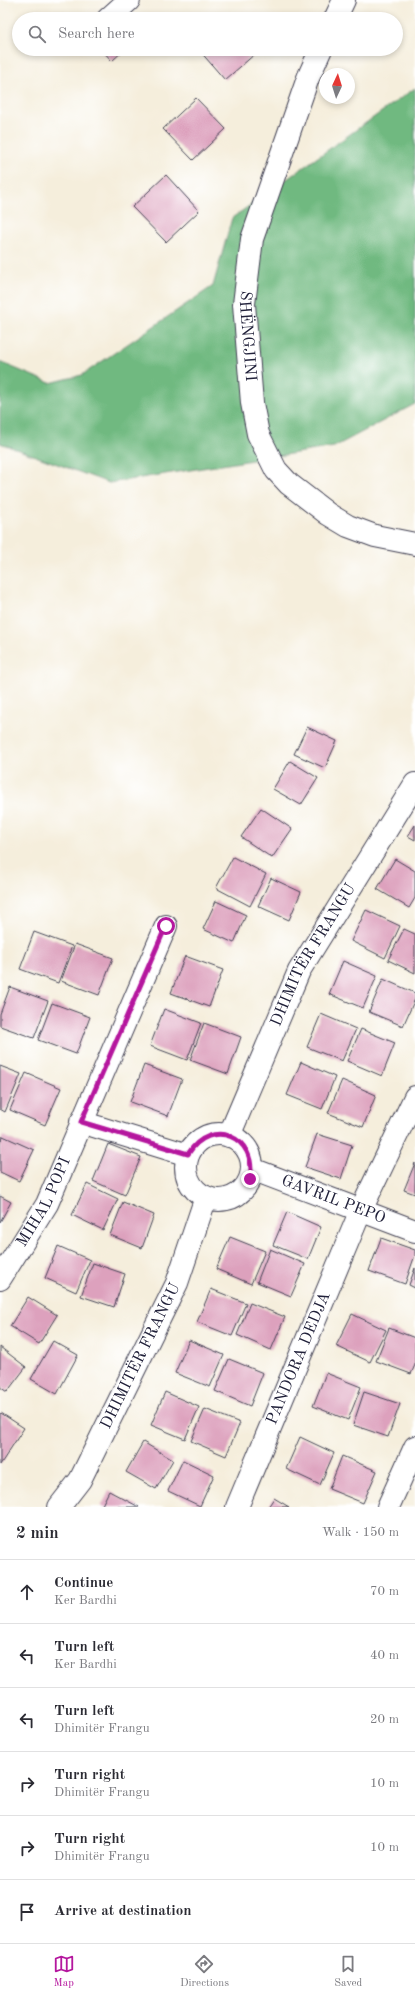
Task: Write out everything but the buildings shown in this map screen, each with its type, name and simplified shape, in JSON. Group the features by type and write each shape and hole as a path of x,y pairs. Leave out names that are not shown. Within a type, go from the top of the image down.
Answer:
{"street":[{"path":"116,12 129,0"},
{"path":"338,12 344,0"},
{"name":"SHËNGJINI","path":"318,56 308,78 252,239 247,270 244,304 252,403 258,434 276,470 290,484 328,514 348,526 374,536 415,544"},
{"name":"DHIMITËR FRANGU","path":"229,1136 299,971 415,784"},
{"name":"MIHAL POPI","path":"0,1278 47,1204 166,926"},
{"name":"PANDORA DEDJA","path":"237,1507 361,1210 415,1097"},
{"path":"81,1122 188,1154"},
{"path":"220,1134 229,1136 239,1141 246,1149 252,1168 250,1179 244,1188 236,1195 226,1199 216,1200 206,1197 194,1188 187,1175 186,1164 188,1154 193,1146 201,1139 210,1135 220,1134"},
{"name":"GAVRIL PEPO","path":"252,1168 415,1231"},
{"name":"DHIMITËR FRANGU","path":"59,1507 80,1480 177,1283 206,1197"},
{"path":"388,1507 415,1447"}],"green space":[{"path":"415,88 415,404 334,447 109,483 0,443 0,362 50,383 82,375 213,286 232,218"}],"route":[{"path":"166,926 81,1122 188,1154 193,1146 201,1139 210,1135 220,1134 229,1136 239,1141 246,1149 252,1168 250,1179"}]}
